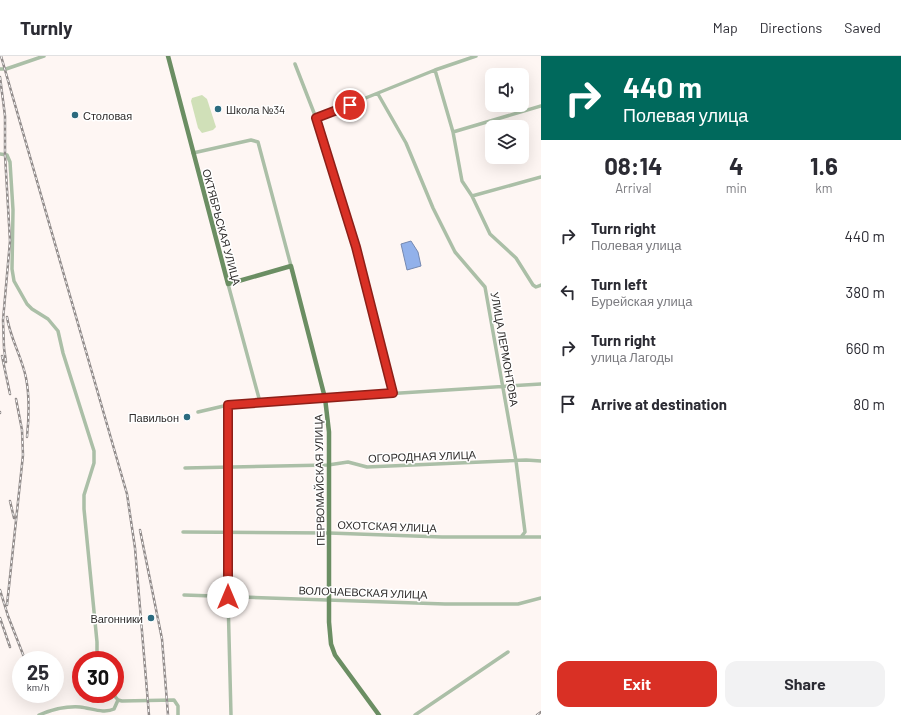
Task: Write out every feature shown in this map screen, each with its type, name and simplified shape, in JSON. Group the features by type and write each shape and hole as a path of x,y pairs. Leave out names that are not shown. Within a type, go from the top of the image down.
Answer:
{"main road":[{"name":"ОКТЯБРЬСКАЯ УЛИЦА","path":"168,56 228,284"},
{"path":"228,284 291,266"},
{"name":"ПЕРВОМАЙСКАЯ УЛИЦА","path":"291,266 325,398 329,432 329,599 331,644 338,660 379,715"}],"street":[{"path":"0,69 44,56"},
{"path":"316,118 435,70 476,56"},
{"path":"295,64 316,118 356,247 393,393"},
{"path":"435,70 453,132 461,177 491,236 516,258 535,286 541,285"},
{"name":"УЛИЦА ЛЕРМОНТОВА","path":"378,94 406,143 433,208 455,252 485,287 516,461 525,532 521,538"},
{"path":"453,132 541,106"},
{"name":"ПЕРВОМАЙСКАЯ УЛИЦА","path":"193,153 255,140 258,142 291,266"},
{"path":"0,154 7,155 10,162 13,210 12,269 14,281 27,304 48,319 58,331 63,353 94,451 94,463 84,495 84,509 97,651"},
{"path":"472,196 541,177"},
{"name":"ОКТЯБРЬСКАЯ УЛИЦА","path":"228,284 260,402"},
{"path":"198,412 228,405 260,402 541,384"},
{"path":"228,405 228,597 231,715"},
{"name":"ОГОРОДНАЯ УЛИЦА","path":"185,468 328,465 348,462 367,467 526,460 541,461"},
{"name":"ОХОТСКАЯ УЛИЦА","path":"183,532 329,533 521,538 541,537"},
{"name":"ВОЛОЧАЕВСКАЯ УЛИЦА","path":"184,595 445,604 511,604 526,603 541,598"},
{"path":"415,715 508,652"},
{"path":"124,700 174,700 178,706 178,715"},
{"path":"39,715 51,710 79,707 109,712 114,710 117,703"}],"green space":[{"path":"202,95 207,99 216,127 213,130 202,133 198,128 191,101 192,98"}],"water":[{"path":"411,241 418,252 421,266 407,270 401,244"}],"railway":[{"path":"1,56 127,494 135,548 149,715"},
{"path":"0,77 5,116 5,155 10,241 3,320 6,362"},
{"path":"7,317 22,363 27,385 29,408 27,437"},
{"path":"2,356 10,394"},
{"path":"7,605 23,455 22,430 16,399"},
{"path":"10,501 14,518"},
{"path":"140,530 162,639 168,715"},
{"path":"0,590 22,651"},
{"path":"0,618 10,647"},
{"path":"537,715 541,712"}],"place":[{"name":"Школа №34","path":"218,109"},
{"name":"Столовая","path":"75,115"},
{"name":"Павильон","path":"187,417"},
{"name":"Вагонники","path":"151,618"}],"route":[{"path":"228,597 228,405 393,393 385,354 356,247 316,118 350,105"}]}
